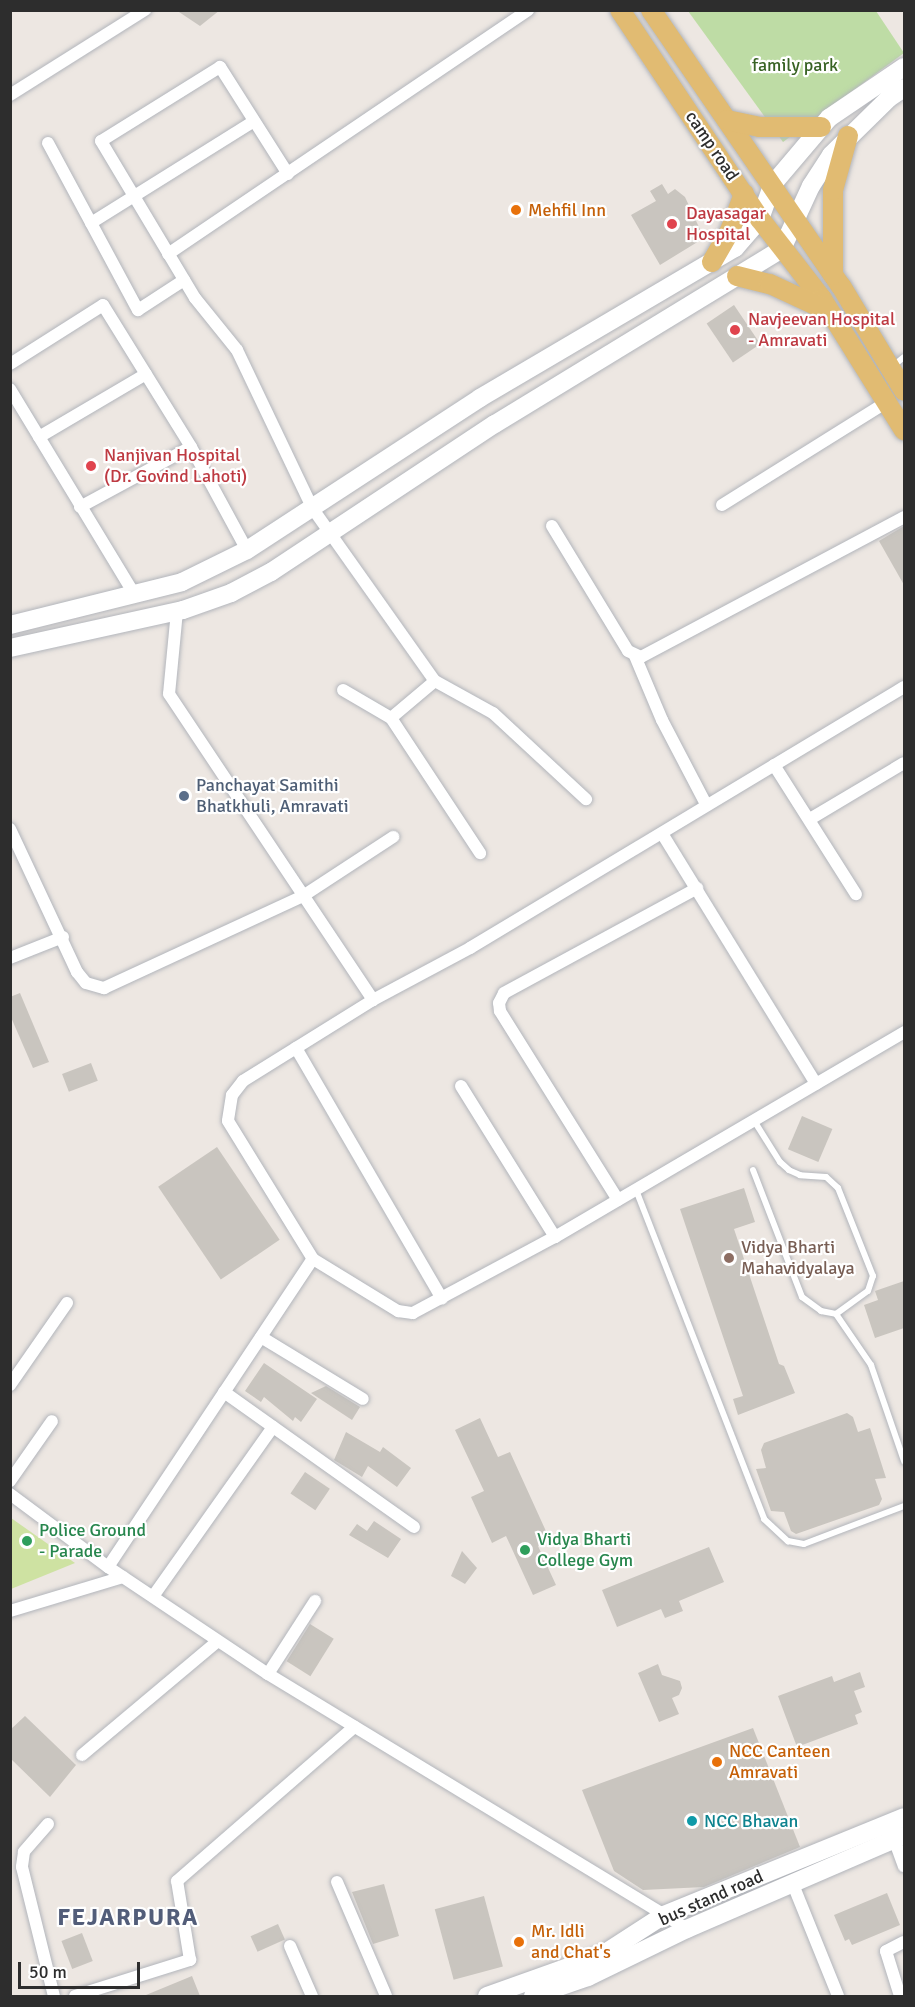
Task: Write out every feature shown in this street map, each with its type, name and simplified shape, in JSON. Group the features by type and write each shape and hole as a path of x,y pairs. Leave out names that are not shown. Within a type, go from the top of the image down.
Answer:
{"main road":[{"name":"camp road","path":"620,10 760,219 831,313 904,430"},
{"name":"camp road","path":"651,10 773,184 794,221 897,362 904,391"},
{"path":"727,120 780,129 821,127"},
{"path":"833,275 832,196 848,136"},
{"path":"712,262 729,233 744,194"},
{"path":"737,276 770,284 831,313"}],"street":[{"path":"10,95 145,10"},
{"path":"168,254 528,10"},
{"path":"288,174 220,67 101,141 184,280 237,350 314,510 435,681 493,713 586,800"},
{"path":"10,625 134,592 182,582 247,550 314,510 480,398 735,248 760,219 773,184 829,118 904,67"},
{"path":"10,648 177,611 252,583 331,534 495,424 782,249 794,221 831,155 848,136 904,88"},
{"path":"91,223 254,121"},
{"path":"48,143 138,310 184,280"},
{"path":"10,364 104,305 191,447 247,550"},
{"path":"39,437 146,374"},
{"path":"10,389 134,592"},
{"path":"722,505 887,402"},
{"path":"80,507 191,447"},
{"path":"552,526 628,651 635,656 647,657 904,517"},
{"path":"177,611 169,694 373,1000"},
{"path":"635,656 662,720 706,804"},
{"path":"391,718 435,681"},
{"path":"904,687 706,804 663,835 470,948 373,1000 243,1081 232,1095 228,1121 313,1259 398,1311 413,1313 555,1237 904,1032"},
{"path":"343,690 391,718 480,853"},
{"path":"810,819 904,762"},
{"path":"774,765 856,894"},
{"path":"10,829 86,983 104,988 303,896 393,837"},
{"path":"663,835 816,1084"},
{"path":"618,1200 500,1011 499,1002 504,993 697,888"},
{"path":"10,958 63,938"},
{"path":"296,1048 442,1299"},
{"path":"461,1086 555,1237"},
{"path":"108,1567 313,1259"},
{"path":"10,1385 67,1303"},
{"path":"261,1337 363,1399"},
{"path":"224,1392 414,1527"},
{"path":"10,1481 52,1421"},
{"path":"154,1596 273,1427"},
{"path":"10,1494 108,1567 268,1674 687,1929"},
{"path":"10,1611 123,1577"},
{"path":"268,1674 315,1601"},
{"path":"82,1755 218,1641"},
{"path":"75,1996 190,1960 177,1881 354,1727"},
{"name":"bus stand road","path":"487,1996 602,1955 664,1915 904,1816"},
{"path":"48,1824 24,1852 22,1867 54,1996"},
{"path":"899,1837 904,1866"},
{"name":"bus stand road","path":"543,1995 588,1977 792,1882 899,1837"},
{"path":"337,1882 386,1996"},
{"path":"792,1882 838,1996"},
{"path":"900,1996 886,1951 904,1942"},
{"path":"290,1946 312,1996"}],"lane":[{"path":"753,1119 780,1162 789,1170 800,1175 826,1177 838,1188 873,1276 868,1291 836,1314"},
{"path":"753,1170 802,1297 820,1311 836,1314 871,1365 904,1461"},
{"path":"636,1190 764,1519 788,1541 804,1544 904,1506"}],"green space":[{"name":"family park","path":"688,11 876,11 904,53 783,142"},
{"name":"Police Ground - Parade","path":"11,1518 75,1563 11,1589"}],"building":[{"path":"176,10 220,10 200,26"},
{"path":"662,184 668,194 675,189 685,197 704,238 660,265 631,215 656,201 650,191"},
{"path":"734,305 760,344 733,362 707,323"},
{"path":"904,526 904,585 879,541"},
{"path":"20,993 49,1062 33,1068 10,1015 10,997"},
{"path":"91,1063 98,1081 69,1092 62,1074"},
{"path":"802,1116 832,1129 818,1162 788,1149"},
{"path":"217,1147 280,1240 221,1280 158,1187"},
{"path":"744,1188 755,1222 734,1229 779,1364 784,1366 795,1393 738,1415 733,1399 743,1396 680,1209"},
{"path":"904,1281 904,1328 875,1338 864,1305 878,1300 875,1291"},
{"path":"264,1363 317,1399 301,1422 295,1417 293,1421 264,1397 261,1402 245,1391"},
{"path":"326,1386 360,1407 352,1420 311,1393"},
{"path":"847,1413 853,1417 858,1432 870,1428 886,1478 875,1479 882,1499 879,1505 796,1534 791,1531 784,1512 771,1511 756,1469 766,1468 761,1450 764,1443"},
{"path":"480,1418 498,1457 510,1452 550,1540 538,1546 556,1585 533,1595 506,1536 492,1543 471,1497 484,1491 455,1430"},
{"path":"346,1432 380,1452 383,1447 411,1468 397,1487 368,1466 362,1477 334,1460"},
{"path":"305,1472 330,1489 315,1510 290,1494"},
{"path":"374,1521 401,1539 388,1558 349,1535 357,1524 367,1531"},
{"path":"709,1547 724,1582 679,1601 683,1611 665,1618 661,1609 617,1627 602,1590"},
{"path":"462,1551 477,1568 465,1584 451,1576"},
{"path":"310,1624 334,1639 310,1676 287,1661"},
{"path":"658,1664 662,1675 680,1681 682,1688 679,1695 672,1698 679,1714 659,1722 638,1673"},
{"path":"860,1672 865,1687 854,1691 862,1712 855,1715 858,1724 797,1747 778,1696 832,1676 834,1682"},
{"path":"25,1716 76,1765 50,1797 10,1758 10,1730"},
{"name":"NCC Bhavan","path":"753,1728 800,1847 704,1887 643,1890 614,1871 582,1790"},
{"path":"384,1884 399,1936 373,1944 352,1892"},
{"path":"887,1893 900,1925 852,1945 849,1939 845,1941 834,1915"},
{"path":"484,1896 503,1967 454,1980 435,1909"},
{"path":"278,1924 285,1940 258,1952 251,1936"},
{"path":"82,1933 93,1961 72,1969 61,1941"},
{"path":"192,1976 200,1996 146,1996 146,1995"}],"place":[{"name":"Mehfil Inn","path":"516,210"},
{"name":"Dayasagar Hospital","path":"672,224"},
{"name":"Navjeevan Hospital - Amravati","path":"735,330"},
{"name":"Nanjivan Hospital (Dr. Govind Lahoti)","path":"91,466"},
{"name":"Panchayat Samithi Bhatkhuli, Amravati","path":"184,796"},
{"name":"Vidya Bharti Mahavidyalaya","path":"729,1258"},
{"name":"Police Ground - Parade","path":"27,1541"},
{"name":"Vidya Bharti College Gym","path":"525,1550"},
{"name":"NCC Canteen Amravati","path":"717,1762"},
{"name":"NCC Bhavan","path":"692,1821"},
{"name":"Mr. Idli and Chat's","path":"519,1942"}],"district":[{"name":"FEJARPURA","path":"128,1918"}]}
